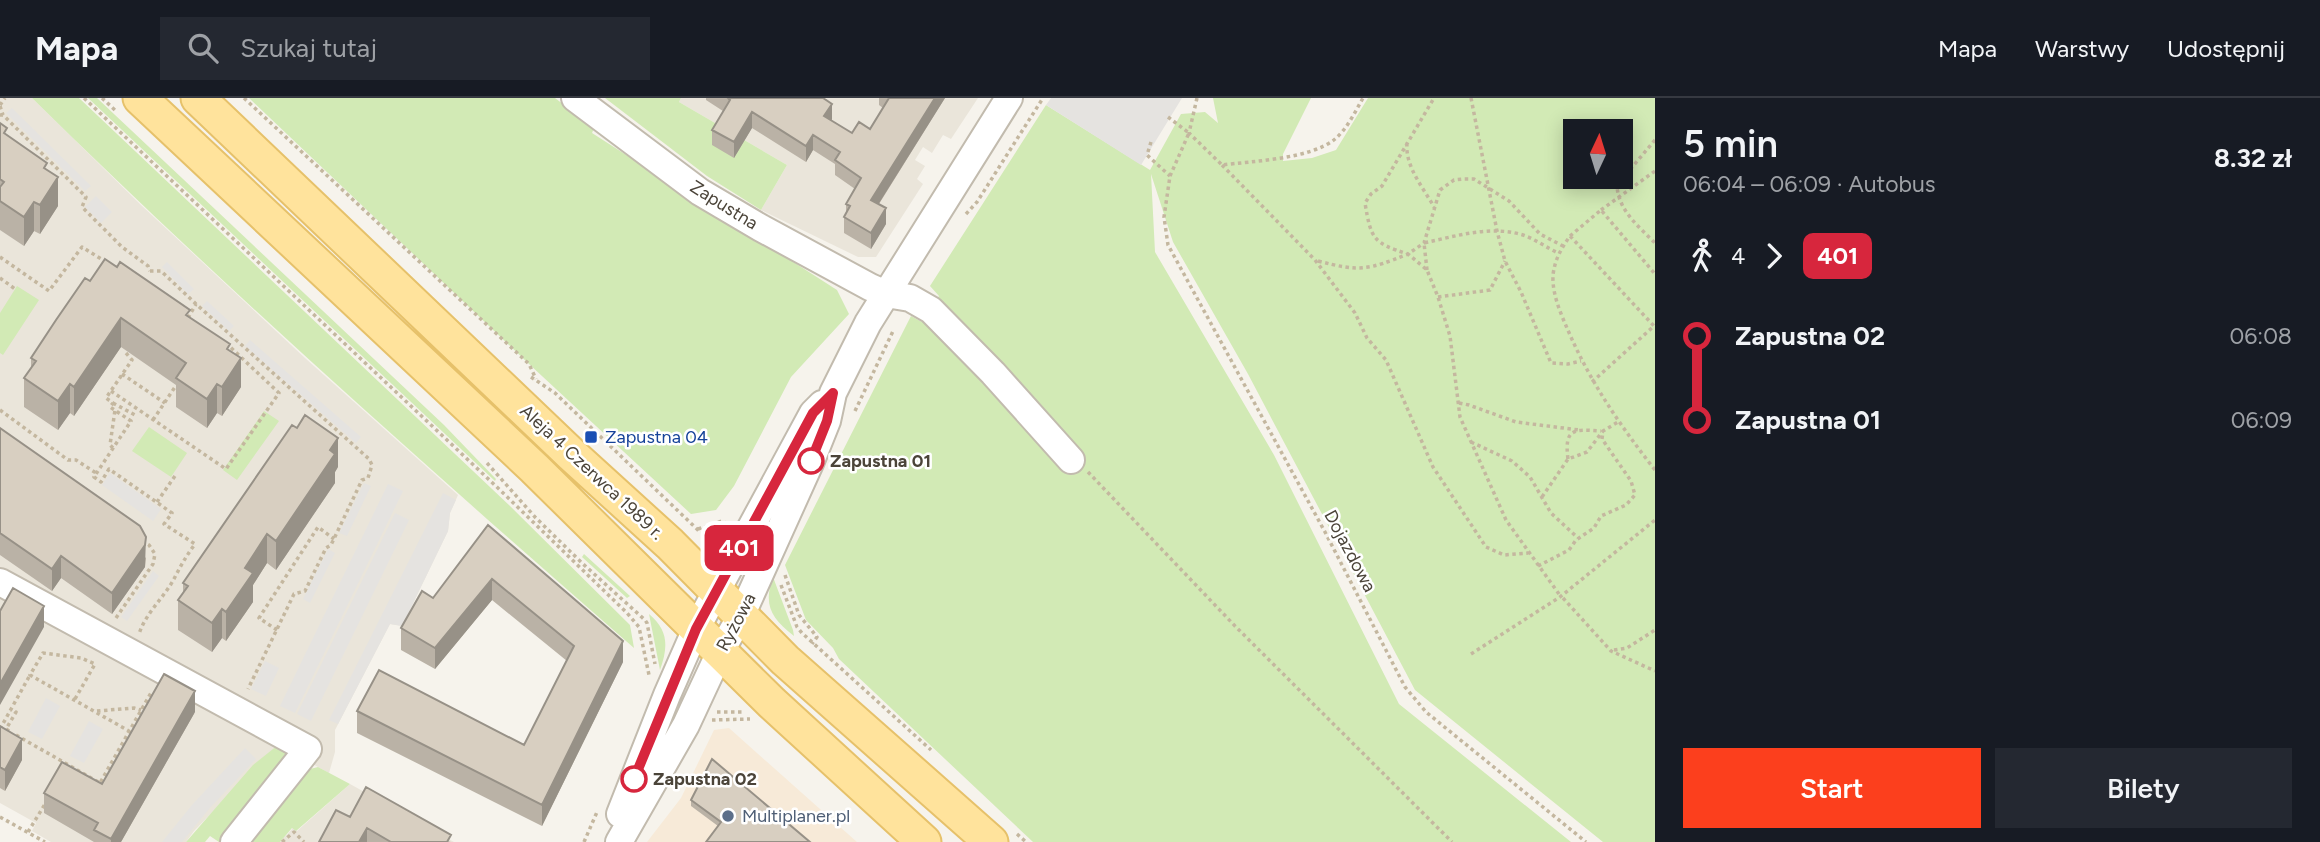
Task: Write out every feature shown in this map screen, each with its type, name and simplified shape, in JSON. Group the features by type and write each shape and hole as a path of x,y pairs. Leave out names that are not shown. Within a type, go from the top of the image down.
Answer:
{"main road":[{"name":"Aleja 4 Czerwca 1989 r.","path":"198,98 572,455 670,544 795,669 1003,837"},
{"name":"Aleja 4 Czerwca 1989 r.","path":"131,107 534,468 772,704 924,842"}],"street":[{"name":"Zapustna","path":"575,98 700,192 761,228 886,294 910,298 931,310 1071,460"},
{"name":"Ryżowa","path":"619,842 686,725 720,652 741,616 811,461 827,421 833,393 868,323 1009,98"},
{"name":"Ryżowa","path":"609,842 696,629 813,413 833,393"},
{"path":"0,582 307,749 234,842"}],"path":[{"path":"5,98 0,106 1,115 86,197 82,207 122,247 148,266 150,271"},
{"path":"84,98 627,613 640,629 651,685"},
{"path":"102,98 131,107"},
{"path":"244,98 529,364 541,392"},
{"path":"962,218 977,202 1043,98"},
{"path":"1151,142 1147,155 1170,176 1189,133 1197,98"},
{"path":"1222,165 1301,153 1325,145 1340,134 1363,98"},
{"path":"1427,270 1408,254 1385,247 1370,231 1365,203 1371,194 1382,186 1434,98"},
{"path":"1471,98 1505,261 1521,292 1550,363 1568,364 1581,361"},
{"path":"1168,117 1222,165 1315,260 1355,313 1367,338 1386,360 1433,467 1486,547 1504,555 1528,553"},
{"path":"1655,140 1617,185 1617,199 1633,221 1655,243"},
{"path":"1407,141 1406,156 1410,166 1434,207"},
{"path":"1655,171 1570,236 1558,253 1553,278 1556,296 1592,382 1618,422 1655,470"},
{"name":"Dojazdowa","path":"1170,176 1164,217 1168,245 1325,532 1405,687 1426,712 1586,842"},
{"path":"1559,594 1506,520 1460,417 1450,336 1427,270 1424,243 1440,190 1454,180 1474,179 1489,191 1509,201 1540,234 1563,246"},
{"path":"1601,210 1655,274"},
{"path":"1315,260 1348,269 1377,267 1408,254 1424,243 1497,230 1523,236 1558,253"},
{"path":"1570,236 1654,326 1592,382"},
{"path":"0,257 49,291 82,247 116,269"},
{"path":"1438,297 1490,290 1505,261"},
{"path":"145,279 150,271"},
{"path":"150,271 161,271 371,462 372,469 368,478 362,480 331,545 326,548 305,591 295,594 244,699"},
{"path":"0,278 15,289"},
{"path":"188,318 196,304"},
{"path":"178,311 197,324"},
{"path":"111,391 226,469 279,393 226,344"},
{"path":"126,353 132,360 106,398 135,415"},
{"path":"122,374 165,403"},
{"path":"153,419 175,387"},
{"path":"113,403 110,407 131,421"},
{"path":"1458,403 1516,422 1603,431"},
{"path":"0,410 68,460 76,460 96,473"},
{"path":"113,448 110,445 115,410"},
{"path":"139,410 96,473 96,479 101,482 109,469 172,513 164,524 195,544 145,621"},
{"path":"1542,497 1568,459 1587,452 1603,431 1618,422"},
{"path":"1568,459 1566,442 1572,433 1579,430"},
{"path":"1538,566 1569,550 1578,538 1594,527 1601,516 1626,505 1635,495 1631,481 1606,447 1602,439 1603,431"},
{"path":"1471,442 1512,461 1530,477 1551,513 1578,538"},
{"path":"479,454 535,517 647,623 657,676"},
{"path":"1071,460 1090,474 1235,626 1452,842"},
{"path":"157,502 174,476"},
{"path":"1471,653 1560,597 1655,520"},
{"path":"682,526 698,529 722,521"},
{"path":"277,630 259,618 318,527 334,539"},
{"path":"123,608 153,564 155,554 149,545 139,538"},
{"path":"783,568 799,615 817,637 809,648"},
{"path":"780,582 797,627 940,759"},
{"path":"1563,598 1611,651 1655,671"},
{"path":"627,613 636,600"},
{"path":"1611,651 1627,648 1655,629"},
{"path":"33,647 43,653 81,657 94,664 75,699"},
{"path":"0,729 43,653"},
{"path":"30,675 130,731"},
{"path":"99,791 100,783 155,685"},
{"path":"6,694 16,699"},
{"path":"95,711 134,708 142,710"},
{"path":"11,710 16,712 6,729 100,783"},
{"path":"717,712 750,712"},
{"path":"708,719 755,719"},
{"path":"116,756 126,761"},
{"path":"28,832 48,799"},
{"path":"0,817 46,842"},
{"path":"282,842 294,832 303,842"},
{"path":"1003,837 1026,842"}],"shaded area":[{"path":"0,98 32,98 141,205 305,358 458,495 450,513 448,531 402,626 390,624 335,730 335,752 329,773 278,745 186,842 51,842 32,831 36,823 0,803"},
{"path":"681,98 978,98 951,139 943,135 932,153 923,147 915,160 925,166 917,179 923,184 876,257 858,257 761,210 787,165 679,102"},
{"path":"1051,98 1182,98 1141,165 1046,105"},
{"path":"12,108 91,186 85,191 6,113"},
{"path":"96,196 112,212 101,223 85,207"},
{"path":"167,262 194,289 188,294 162,267"},
{"path":"207,301 234,326 229,331 202,306"},
{"path":"250,340 361,437 356,443 245,346"},
{"path":"110,473 161,509 153,521 102,485"},
{"path":"364,483 371,486 347,536 339,533"},
{"path":"388,484 403,491 295,713 280,706"},
{"path":"443,493 456,500 450,513 448,531 402,626 390,624 338,724 329,720"},
{"path":"395,513 409,520 311,721 297,714"},
{"path":"328,549 335,553 310,603 303,599"},
{"path":"153,571 159,576 127,621 121,617"},
{"path":"265,661 279,668 266,696 251,689"},
{"path":"46,698 60,706 42,739 28,732"},
{"path":"89,721 103,729 84,763 70,756"},
{"path":"729,728 857,842 647,842 681,798 714,730"},
{"path":"245,748 256,759 182,842 162,842 192,805"},
{"path":"350,784 454,842 280,842 293,828 297,831"}],"green space":[{"path":"32,98 79,98 510,506 630,625 634,648 329,378"},
{"path":"88,98 97,98 444,425 495,481"},
{"path":"249,98 555,98 594,128 592,133 837,290 849,314 791,377 734,486 716,510 691,514"},
{"path":"605,98 681,98 679,102 787,165 761,210 707,176"},
{"path":"1213,98 1311,98 1283,154 1283,161 1312,158 1336,150 1368,98 1655,98 1655,842 1603,842 1415,690 1248,374 1173,242 1151,174 1155,252 1274,455 1399,704 1571,842 1033,842 839,659 833,648 806,620 785,565 911,316 922,322 939,296 930,286 1046,105 1150,170 1181,114 1205,112 1218,123"},
{"path":"17,286 39,300 3,355 0,353 0,313"},
{"path":"264,411 279,421 237,480 223,470"},
{"path":"149,427 187,453 171,477 132,451"},
{"path":"584,554 630,596 627,598 582,557"},
{"path":"773,577 794,636 771,610 769,596"},
{"path":"649,614 656,620 665,640 660,670"},
{"path":"278,745 284,747 286,759 224,842 210,836 205,842 186,842 253,765"},
{"path":"318,767 350,784 296,831 292,828 280,842 248,842 306,770"}],"building":[{"path":"728,98 823,98 832,104 824,116 852,133 859,122 870,129 889,98 935,98 871,200 886,208 871,233 844,217 850,206 846,204 861,178 835,160 840,152 813,135 806,146 752,112 734,142 712,130 730,100"},
{"path":"0,123 7,128 4,133 47,163 44,168 58,177 40,205 34,202 24,217 0,201 0,187 4,182 0,179"},
{"path":"105,259 117,267 120,262 190,310 186,315 230,344 227,349 241,358 222,387 217,384 207,399 176,378 186,363 121,318 74,387 70,384 58,401 24,378 36,361 31,358 56,320 85,278 90,281"},
{"path":"305,415 338,438 330,450 335,454 276,541 267,534 245,568 253,573 226,612 222,609 212,623 178,600 188,586 183,583 292,425 297,428"},
{"path":"0,428 140,526 146,537 145,545 112,593 61,556 52,569 0,533"},
{"path":"488,525 623,641 542,805 357,711 379,670 524,745 574,646 492,579 435,648 401,628 422,591 433,598"},
{"path":"13,588 44,606 0,684 0,611"},
{"path":"164,674 195,691 111,839 94,830 98,823 44,793 62,762 102,784"},
{"path":"0,726 22,739 5,770 0,767"},
{"path":"712,759 810,842 706,842 721,822 691,800"},
{"path":"366,787 451,835 447,842 391,842 367,828 359,842 319,842 336,810 350,817"}],"bus line":[{"name":"401","path":"634,779 696,629 813,413 833,393 827,421 811,461"}],"place":[{"name":"Zapustna 04","path":"591,437"},
{"name":"Zapustna 01","path":"811,461"},
{"name":"Zapustna 02","path":"634,779"},
{"name":"Multiplaner.pl","path":"728,816"}]}
